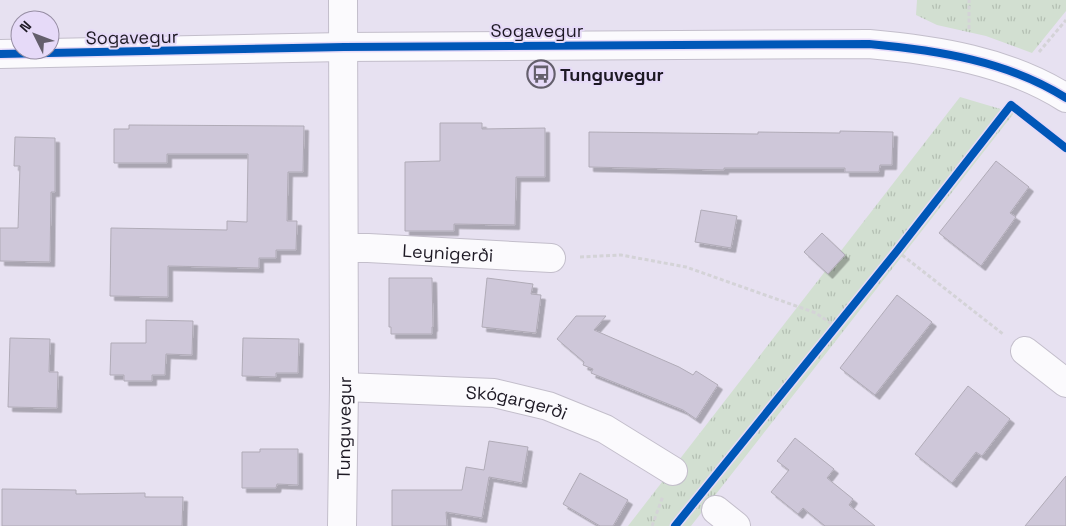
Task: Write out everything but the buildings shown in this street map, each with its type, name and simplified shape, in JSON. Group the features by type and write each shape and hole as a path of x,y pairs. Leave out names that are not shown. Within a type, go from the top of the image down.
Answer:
{"street":[{"name":"Tunguvegur","path":"342,526 344,387 343,0"},
{"name":"Sogavegur","path":"0,54 344,47 869,44 914,48 964,57 1023,77 1054,90 1066,98"},
{"name":"Leynigerði","path":"344,248 564,257"},
{"path":"1026,351 1066,383"},
{"name":"Skógargerði","path":"344,387 494,393 548,406 605,429 672,471"}],"path":[{"path":"969,0 969,35"},
{"path":"1044,46 1066,20"},
{"path":"896,251 1026,351"},
{"path":"564,257 620,256 686,267 816,313 836,327"}],"green space":[{"path":"917,0 1066,0 1066,11 1032,53 986,36 937,25 916,15"},
{"path":"960,97 1014,113 691,526 628,526"}],"cycle path":[{"path":"0,54 344,47 869,44 971,59 1020,75 1044,85 1066,98"},
{"path":"675,526 897,251 1011,105 1066,148"}],"place":[{"name":"Tunguvegur","path":"541,74"}]}
